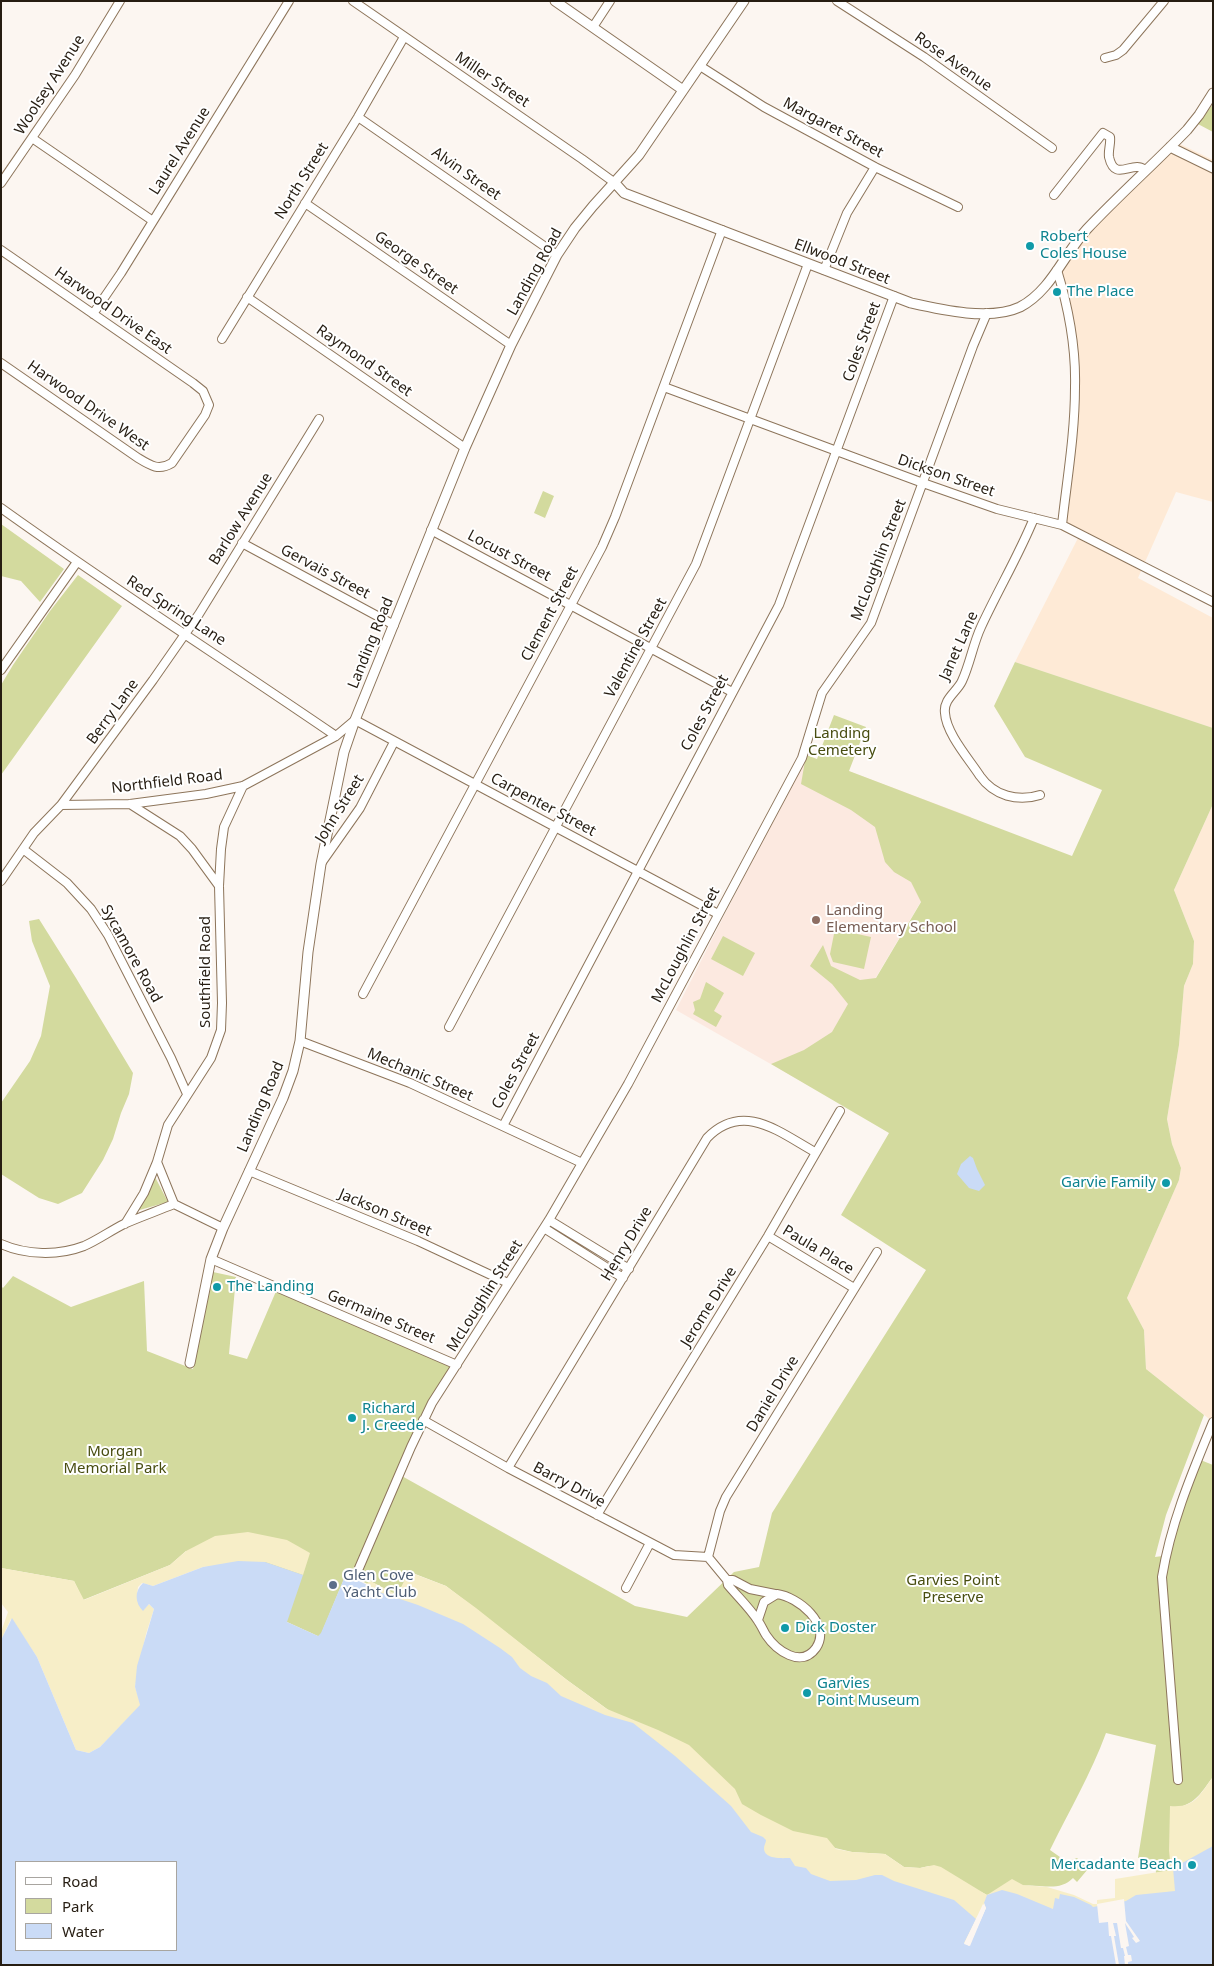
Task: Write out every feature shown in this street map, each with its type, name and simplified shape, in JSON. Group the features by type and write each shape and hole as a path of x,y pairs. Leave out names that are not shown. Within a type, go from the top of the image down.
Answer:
{"street":[{"name":"Woolsey Avenue","path":"1,183 75,75 120,1"},
{"name":"Laurel Avenue","path":"93,314 120,275 288,1"},
{"name":"Miller Street","path":"353,1 615,183"},
{"path":"555,1 683,90"},
{"path":"592,27 610,1"},
{"name":"Landing Road","path":"190,1363 211,1259 223,1228 283,1098 293,1071 300,1041 308,952 321,864 344,752 354,720 431,530 511,345 558,255 575,228 639,155 744,1"},
{"name":"Rose Avenue","path":"837,1 924,58 1052,148"},
{"path":"1105,58 1116,55 1123,50 1164,1"},
{"name":"North Street","path":"222,338 358,116 404,37"},
{"name":"Margaret Street","path":"700,66 764,107 875,167 958,206"},
{"path":"1062,525 1072,448 1075,386 1069,324 1057,270 1085,231 1170,147 1199,115 1213,93"},
{"name":"Alvin Street","path":"358,116 558,255"},
{"path":"1054,195 1103,133 1110,137 1109,155 1113,166 1117,169 1126,170 1138,167 1146,170"},
{"path":"32,138 153,221"},
{"path":"1170,147 1213,168"},
{"path":"824,270 847,213 875,167"},
{"name":"Ellwood Street","path":"615,183 624,194 894,296 937,309 987,313 1019,307 1031,300 1044,288 1057,270"},
{"name":"George Street","path":"305,203 511,345"},
{"name":"Clement Street","path":"363,994 602,547 616,517 722,230"},
{"name":"Harwood Drive East","path":"1,250 193,383 207,397"},
{"name":"Valentine Street","path":"449,1027 696,564 808,264"},
{"name":"Coles Street","path":"503,1126 786,591 894,296"},
{"name":"Raymond Street","path":"247,297 465,448"},
{"name":"McLoughlin Street","path":"359,1568 423,1420 544,1228 628,1084 802,758 822,693 871,623 973,346 987,313"},
{"name":"Harwood Drive West","path":"1,363 138,458 150,466 158,468 172,463 181,452 205,415 209,405 207,397"},
{"name":"Dickson Street","path":"664,387 922,484 997,509 1062,525 1213,602"},
{"name":"Barlow Avenue","path":"185,633 318,419"},
{"name":"Red Spring Lane","path":"1,508 77,562 336,736"},
{"name":"Janet Lane","path":"1034,518 1023,545 982,626 961,683 947,700 945,713 952,734 983,780 990,787 1008,796 1021,799 1040,795"},
{"name":"Locust Street","path":"431,530 732,692"},
{"name":"Gervais Street","path":"242,543 394,625"},
{"path":"1,670 77,562"},
{"name":"Berry Lane","path":"61,805 153,680 185,633"},
{"name":"Carpenter Street","path":"354,720 718,914"},
{"name":"Northfield Road","path":"61,805 130,804 206,794 243,786 336,736 354,720"},
{"name":"John Street","path":"321,864 360,808 394,742"},
{"name":"Southfield Road","path":"125,1224 144,1193 157,1162 166,1130 211,1058 221,1030 221,848 224,827 243,786"},
{"path":"130,804 180,836 220,886"},
{"path":"1,881 34,833 61,805"},
{"name":"Sycamore Road","path":"23,849 67,883 91,909 108,935 171,1058 187,1094"},
{"name":"Mechanic Street","path":"300,1041 410,1083 582,1163"},
{"name":"Jerome Drive","path":"597,1515 768,1236 840,1111"},
{"name":"Henry Drive","path":"508,1468 707,1138 714,1130 730,1122 740,1120 759,1122 816,1152"},
{"path":"157,1162 174,1204 223,1228"},
{"name":"Jackson Street","path":"249,1171 418,1241 508,1283"},
{"path":"1,1244 24,1251 46,1253 67,1250 83,1246 125,1224 174,1204"},
{"path":"548,1220 629,1269"},
{"path":"544,1228 623,1278"},
{"name":"Paula Place","path":"768,1236 854,1288"},
{"name":"Daniel Drive","path":"708,1558 720,1511 726,1497 876,1252"},
{"name":"Germaine Street","path":"211,1259 457,1365"},
{"name":"Barry Drive","path":"423,1420 508,1468 674,1555 708,1558"},
{"path":"1178,1780 1162,1577 1171,1535 1183,1496 1213,1422"},
{"path":"626,1588 650,1543"},
{"path":"708,1558 758,1620 773,1644 782,1652 791,1656 807,1656 816,1647 819,1641 819,1629 813,1616 793,1599 750,1589 733,1580 727,1580"},
{"path":"758,1620 764,1602 777,1594"}],"shaded area":[{"path":"1178,143 1213,160 1213,502 1176,492 1138,578 1213,618 1213,728 1015,662 1078,538 1062,531 1077,387 1061,269 1087,233"},
{"name":"Landing Elementary School","path":"806,755 971,817 811,1087 676,1010"},
{"path":"1213,804 1213,1422 1146,1369 1144,1330 1127,1298 1179,1180 1181,1168 1172,1144 1167,1119 1179,1045 1184,986 1193,964 1194,941 1174,890"}],"green space":[{"path":"1213,104 1213,132 1198,124"},
{"path":"543,491 554,496 545,518 534,513"},
{"path":"1,524 64,569 40,602 21,581 1,576"},
{"path":"78,575 122,606 1,775 1,685 50,611"},
{"name":"Garvies Point Preserve","path":"1015,662 1213,728 1213,804 1174,890 1194,941 1193,964 1184,986 1179,1045 1167,1119 1172,1144 1181,1168 1179,1180 1127,1298 1144,1330 1146,1369 1204,1415 1166,1515 1155,1557 1170,1555 1198,1459 1213,1465 1213,1777 1195,1799 1180,1807 1172,1870 1156,1873 1155,1860 1138,1858 1156,1745 1106,1733 1087,1778 1050,1850 1067,1862 1077,1858 1088,1869 1077,1882 1073,1878 1061,1885 1028,1885 987,1895 929,1866 920,1868 904,1867 885,1854 852,1852 767,1832 446,1586 410,1572 397,1595 370,1581 368,1584 346,1574 320,1637 287,1622 186,1551 170,1565 83,1600 74,1581 1,1568 1,1286 3,1288 13,1276 71,1307 144,1281 147,1351 193,1369 213,1272 236,1277 229,1354 247,1359 277,1289 455,1365 431,1403 400,1475 635,1606 687,1617 734,1572 759,1567 772,1513 926,1270 841,1215 889,1133 771,1064 804,1050 832,1032 848,1004 832,984 810,966 823,945 831,966 860,980 876,978 921,902 911,882 894,872 885,862 875,827 851,810 801,784 806,755 817,759 834,715 866,727 849,771 1072,856 1102,790 1025,757 994,706"},
{"path":"39,919 133,1073 129,1094 113,1139 103,1160 82,1193 58,1204 39,1198 1,1174 1,1103 30,1061 41,1036 50,986 32,941 29,921"},
{"path":"835,929 871,937 864,969 833,962 830,954"},
{"path":"723,936 755,953 743,976 711,959"},
{"path":"706,982 724,993 714,1011 722,1016 716,1027 693,1014 695,1010 693,1002 700,999"},
{"path":"155,1177 168,1202 136,1211 148,1194"}],"sand":[{"path":"248,1532 287,1540 310,1553 303,1575 265,1562 203,1567 153,1586 142,1583 138,1587 137,1596 144,1609 149,1604 154,1609 146,1634 135,1687 141,1705 100,1747 89,1753 76,1750 37,1657 11,1619 1,1640 1,1632 8,1612 1,1603 1,1568 74,1581 84,1600 170,1565 186,1551 215,1536"},
{"path":"409,1572 446,1586 607,1709 689,1745 735,1789 742,1804 761,1815 793,1831 827,1838 836,1849 885,1854 904,1867 920,1868 934,1865 941,1867 987,1895 1012,1879 1023,1885 1047,1887 1097,1904 1097,1900 1115,1898 1115,1879 1171,1870 1169,1851 1170,1806 1186,1805 1196,1799 1213,1777 1213,1911 986,1908 983,1904 964,1944 749,1871 366,1584 370,1581 397,1595"}],"water":[{"path":"970,1156 973,1158 985,1185 979,1191 969,1188 957,1174 961,1164"},
{"path":"238,1561 265,1562 303,1575 287,1622 318,1636 346,1574 382,1593 418,1605 463,1624 500,1648 512,1657 520,1668 531,1676 547,1683 561,1696 605,1715 633,1723 675,1756 731,1806 751,1832 763,1837 766,1840 764,1848 767,1855 774,1858 790,1858 795,1866 806,1868 811,1874 830,1881 856,1880 882,1875 894,1881 954,1900 976,1919 964,1943 969,1946 986,1908 984,1903 987,1895 1002,1890 1053,1909 1055,1898 1059,1899 1060,1894 1074,1897 1093,1907 1126,1901 1136,1895 1175,1891 1173,1868 1213,1846 1213,1965 1,1965 1,1640 12,1618 37,1657 76,1750 89,1753 100,1747 140,1705 135,1687 137,1666 154,1609 149,1604 143,1611 137,1601 137,1593 143,1583 153,1586 203,1567"}],"pier":[{"path":"1124,1899 1126,1921 1140,1941 1136,1943 1125,1923 1129,1946 1126,1947 1132,1961 1125,1965 1125,1956 1123,1948 1121,1948 1117,1923 1113,1923 1119,1965 1116,1965 1111,1936 1109,1936 1108,1922 1099,1923 1097,1904"},
{"path":"984,1903 986,1908 970,1946 964,1944 977,1917 978,1920"}],"place":[{"name":"Robert Coles House","path":"1030,246"},
{"name":"The Place","path":"1057,292"},
{"name":"Landing Elementary School","path":"816,920"},
{"name":"Garvie Family","path":"1166,1183"},
{"name":"The Landing","path":"217,1287"},
{"name":"Richard J. Creede","path":"352,1418"},
{"name":"Glen Cove Yacht Club","path":"333,1585"},
{"name":"Dick Doster","path":"785,1628"},
{"name":"Garvies Point Museum","path":"807,1693"},
{"name":"Mercadante Beach","path":"1192,1865"}],"park label":[{"name":"Landing Cemetery","path":"842,742"},
{"name":"Morgan Memorial Park","path":"115,1460"}]}
